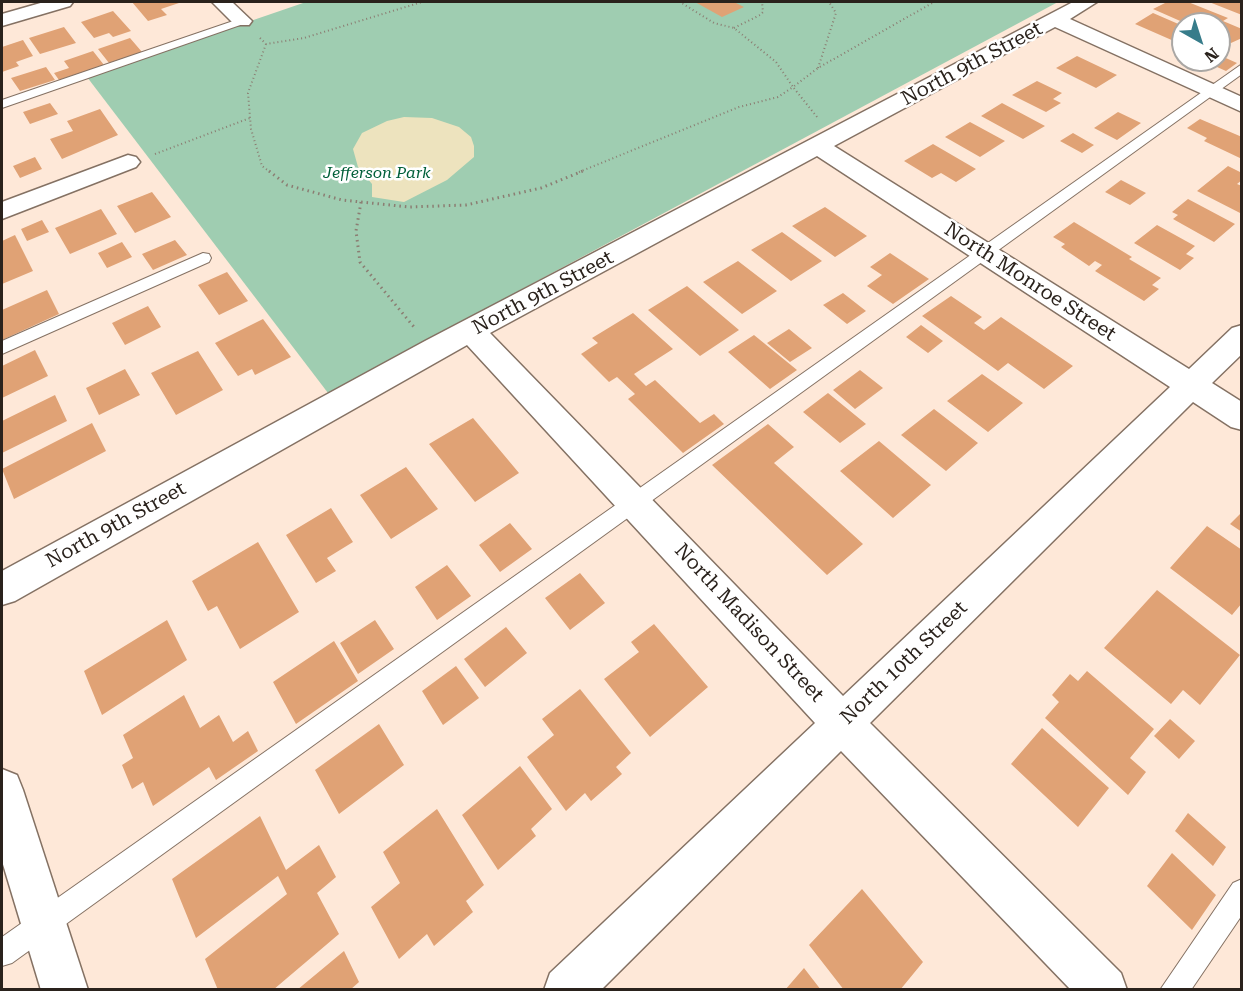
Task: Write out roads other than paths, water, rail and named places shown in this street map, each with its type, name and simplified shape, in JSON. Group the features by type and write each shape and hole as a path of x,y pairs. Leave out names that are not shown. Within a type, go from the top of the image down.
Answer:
{"street":[{"path":"2,20 63,2"},
{"path":"221,2 242,21"},
{"name":"North 9th Street","path":"2,589 472,332 819,134 1087,2"},
{"path":"1054,20 1242,105"},
{"name":"North Monroe Street","path":"819,134 983,252 1242,418"},
{"path":"2,211 128,162"},
{"name":"North Madison Street","path":"472,332 842,723 1104,990"},
{"name":"North 10th Street","path":"567,990 1242,336"},
{"path":"2,790 42,924 65,990"}],"lane":[{"path":"2,104 242,21"},
{"path":"2,953 633,500 1242,68"},
{"path":"2,348 203,258"},
{"path":"1174,990 1242,892"}],"park label":[{"name":"Jefferson Park","path":"377,173"}]}
